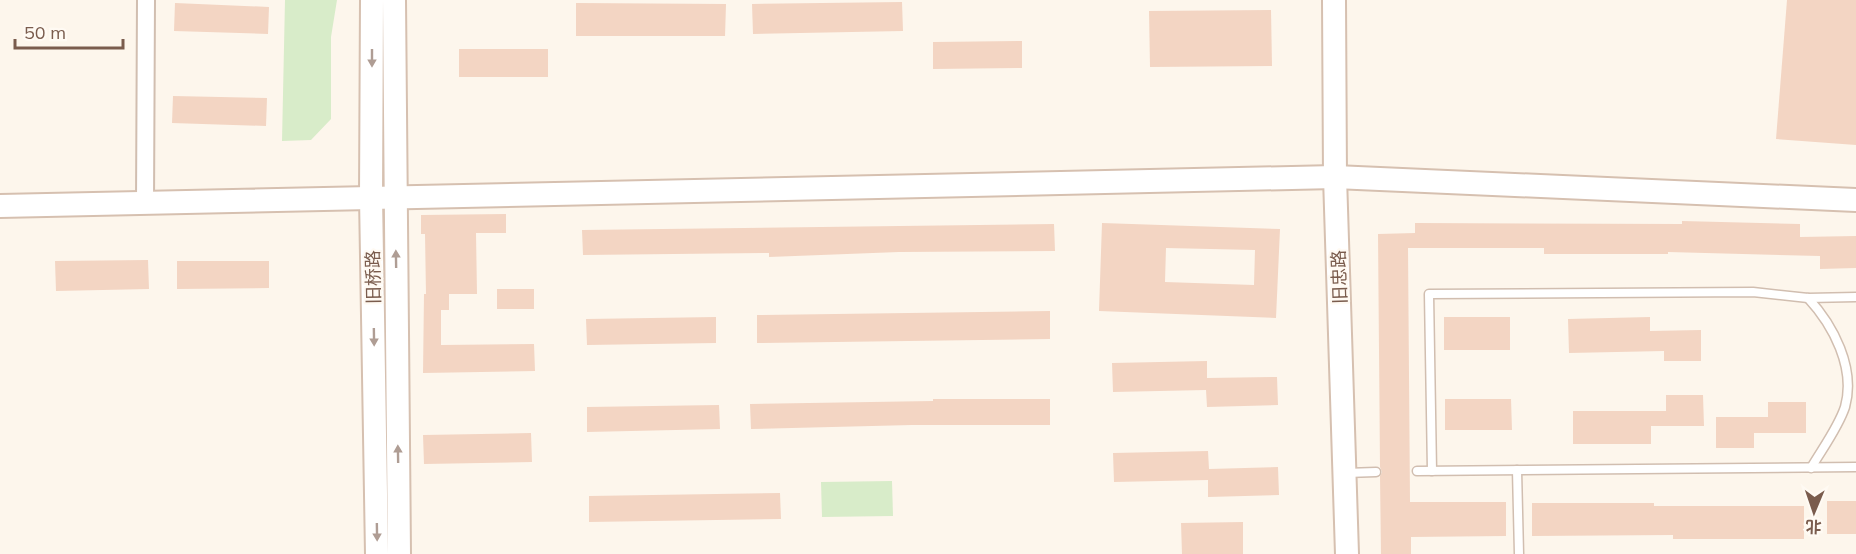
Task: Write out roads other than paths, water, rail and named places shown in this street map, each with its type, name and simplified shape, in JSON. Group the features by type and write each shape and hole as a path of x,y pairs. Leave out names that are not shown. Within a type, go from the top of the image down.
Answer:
{"street":[{"path":"145,203 146,0"},
{"name":"旧桥路","path":"372,0 371,197 377,554"},
{"name":"旧桥路","path":"393,0 399,554"},
{"name":"旧忠路","path":"1334,0 1335,177 1347,554"},
{"path":"0,206 1335,177 1856,200"}],"lane":[{"path":"1432,471 1429,294 1753,292 1808,297 1856,297"},
{"path":"1808,297 1826,317 1841,348 1849,380 1845,407 1811,468"},
{"path":"1417,471 1856,467"},
{"path":"1517,470 1519,554"},
{"path":"1346,473 1376,472"}]}
